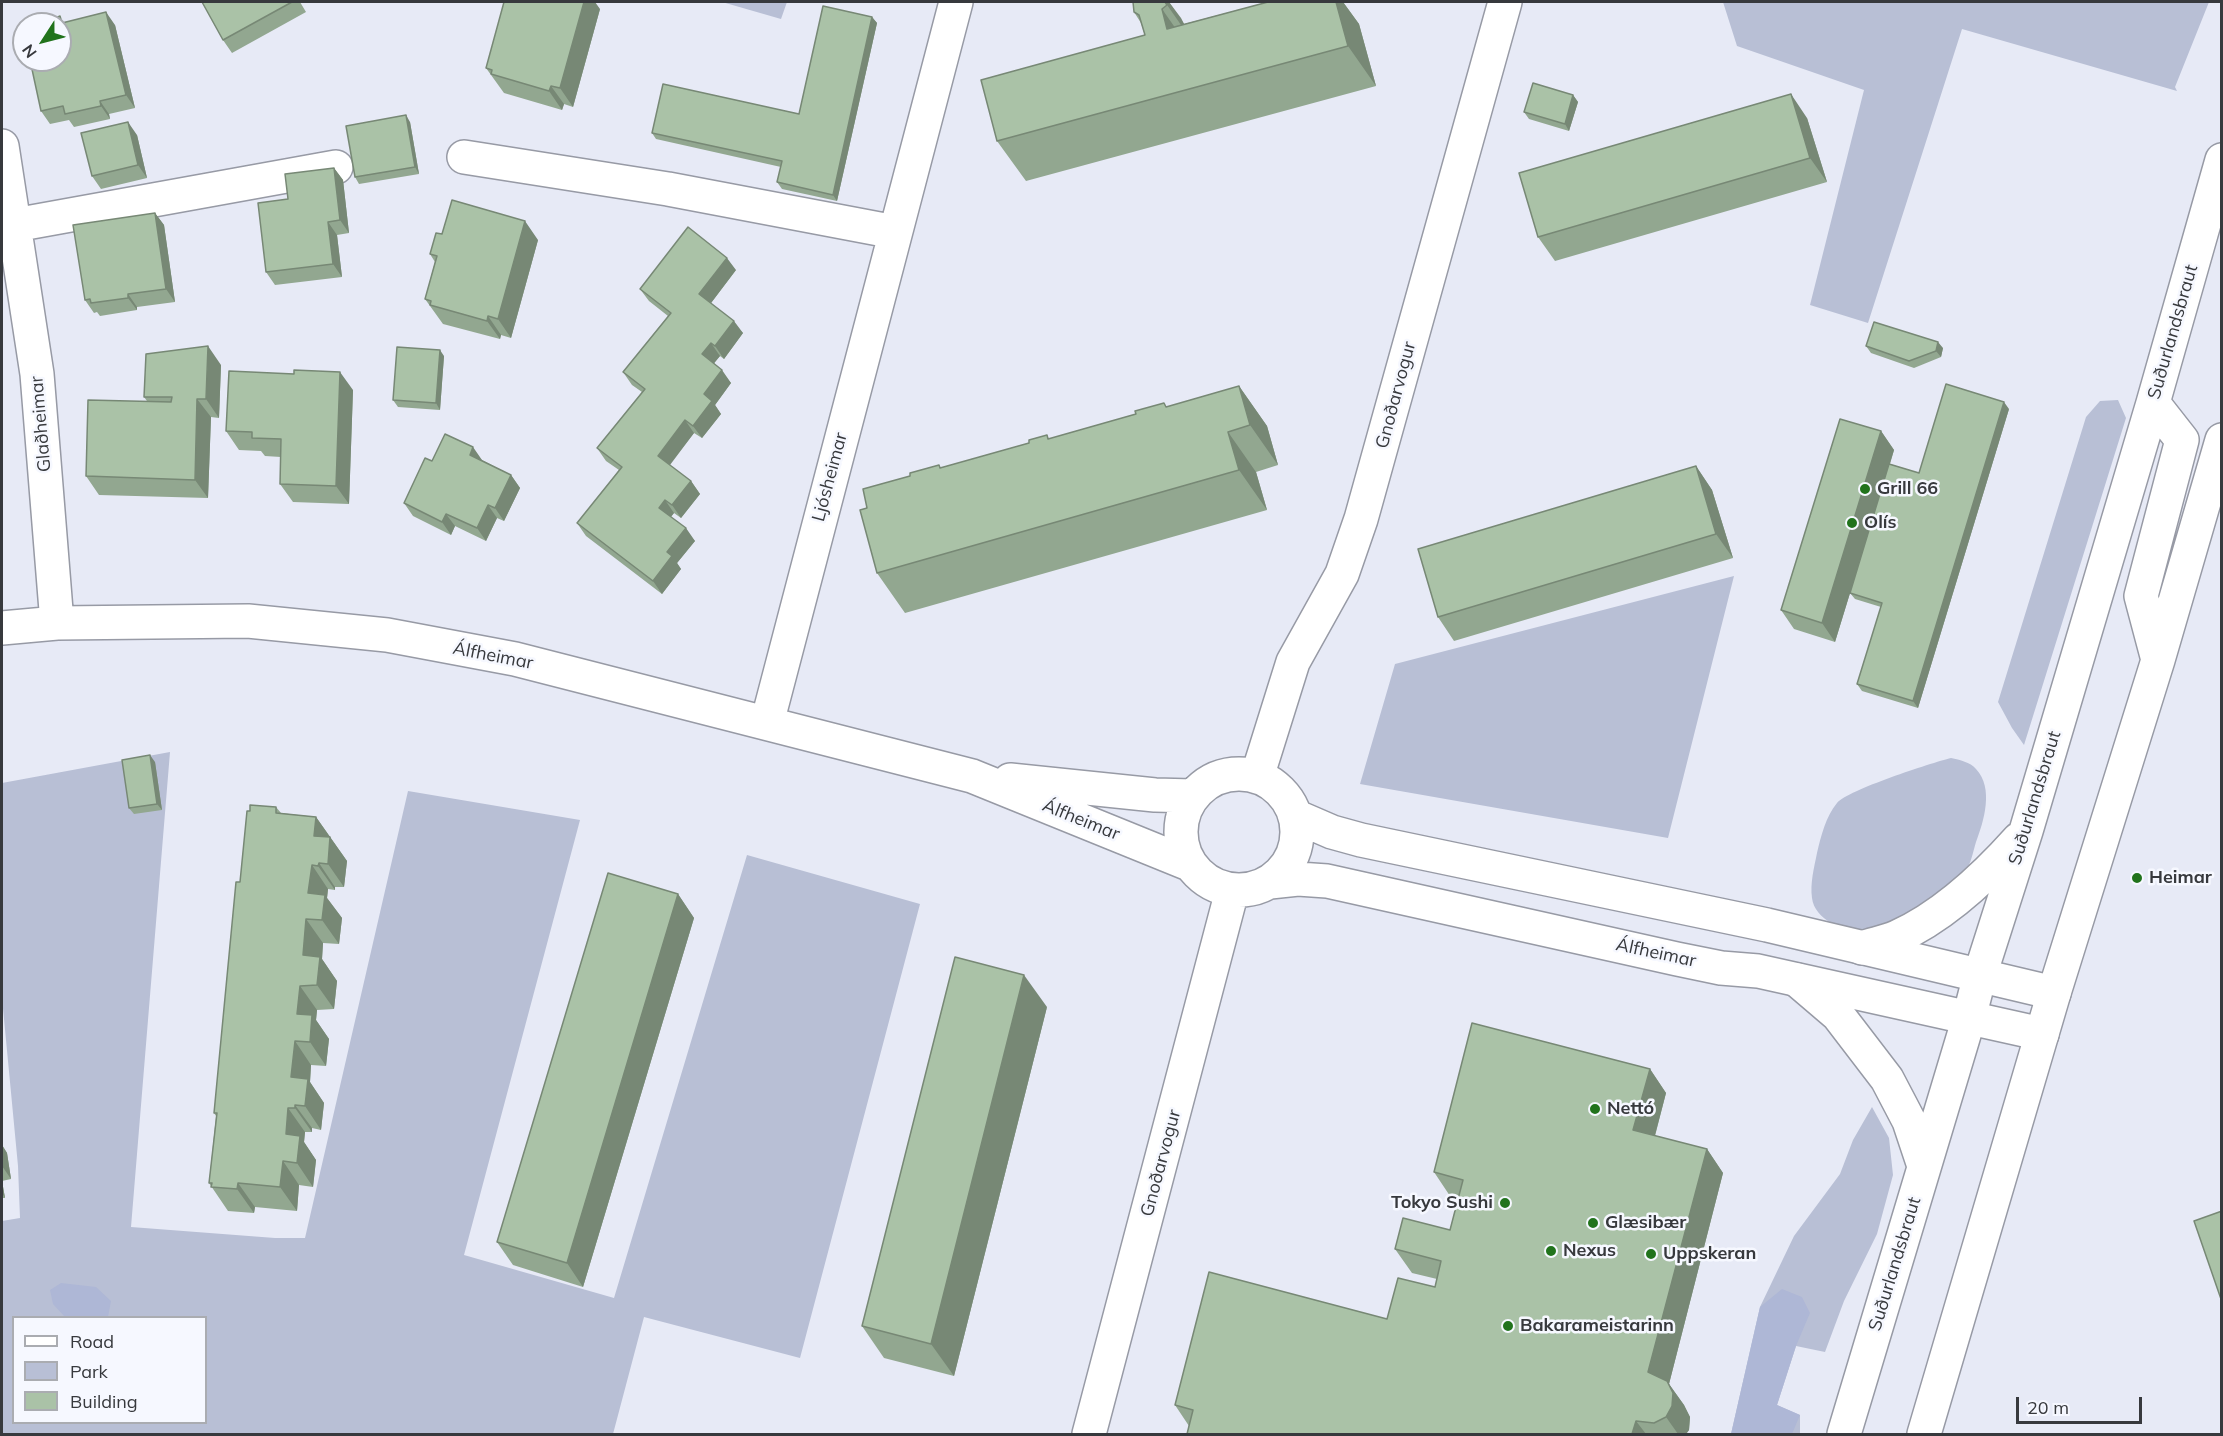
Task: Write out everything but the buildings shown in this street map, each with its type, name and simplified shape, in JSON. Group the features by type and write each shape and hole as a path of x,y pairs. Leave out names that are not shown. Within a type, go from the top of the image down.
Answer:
{"street":[{"name":"Ljósheimar","path":"767,723 956,2"},
{"name":"Gnoðarvogur","path":"1257,777 1293,662 1342,574 1361,519 1505,2"},
{"name":"Glaðheimar","path":"2,146 37,374 57,623"},
{"path":"464,157 668,189 895,232"},
{"name":"Suðurlandsbraut","path":"1844,1434 2153,403 2222,160"},
{"path":"15,225 336,167"},
{"path":"2153,403 2182,440 2141,596 2158,660"},
{"path":"1924,1434 2042,1034 2158,660 2222,440"},
{"name":"Álfheimar","path":"2,628 57,623 248,621 387,635 515,659 972,776 1189,864"},
{"path":"1240,774 1257,777 1273,786 1287,799 1295,816 1297,835 1293,853 1284,869 1270,882 1252,889 1232,891 1215,886 1200,877 1189,864 1182,847 1180,829 1184,812 1193,796 1206,784 1222,777 1240,774"},
{"name":"Álfheimar","path":"972,776 1155,795 1193,796"},
{"path":"1295,816 1332,832 1361,840 1767,925 2055,993"},
{"path":"1862,948 1896,938 1925,922 1996,865 2026,831"},
{"name":"Álfheimar","path":"1270,882 1298,879 1327,881 1720,968 1758,971 2042,1034"},
{"name":"Gnoðarvogur","path":"1089,1434 1232,891"},
{"path":"1797,980 1838,1015 1887,1079 1909,1121 1924,1166"}],"green space":[{"path":"722,2 787,2 781,19"},
{"path":"1723,2 2209,2 2175,87 2177,91 1962,29 1868,323 1810,305 1864,90 1737,46"},
{"path":"2118,400 2126,418 2024,745 1998,702 2086,417 2100,401"},
{"path":"1734,576 1668,838 1360,784 1395,664"},
{"path":"170,752 131,1227 275,1238 305,1238 408,791 580,820 464,1255 614,1298 747,855 920,904 800,1358 644,1317 613,1434 2,1434 2,1221 20,1218 18,1166 2,998 2,783"},
{"path":"1951,758 1974,767 1985,785 1986,805 1982,824 1965,872 1946,891 1922,909 1882,929 1852,930 1826,920 1814,906 1812,881 1822,833 1837,803 1873,784"},
{"path":"1872,1107 1889,1138 1893,1175 1877,1234 1844,1301 1825,1352 1796,1346 1777,1405 1800,1415 1800,1434 1731,1434 1760,1307 1794,1236 1840,1174 1853,1140"}],"shaded area":[{"path":"61,1283 96,1287 111,1301 108,1316 64,1316 53,1304 50,1290"},
{"path":"1782,1289 1802,1297 1810,1313 1796,1346 1777,1405 1800,1415 1792,1434 1731,1434 1760,1307"}],"place":[{"name":"Grill 66","path":"1865,489"},
{"name":"Olís","path":"1852,523"},
{"name":"Heimar","path":"2137,878"},
{"name":"Nettó","path":"1595,1109"},
{"name":"Tokyo Sushi","path":"1505,1203"},
{"name":"Glæsibær","path":"1593,1223"},
{"name":"Nexus","path":"1551,1251"},
{"name":"Uppskeran","path":"1651,1254"},
{"name":"Bakarameistarinn","path":"1508,1326"}]}
